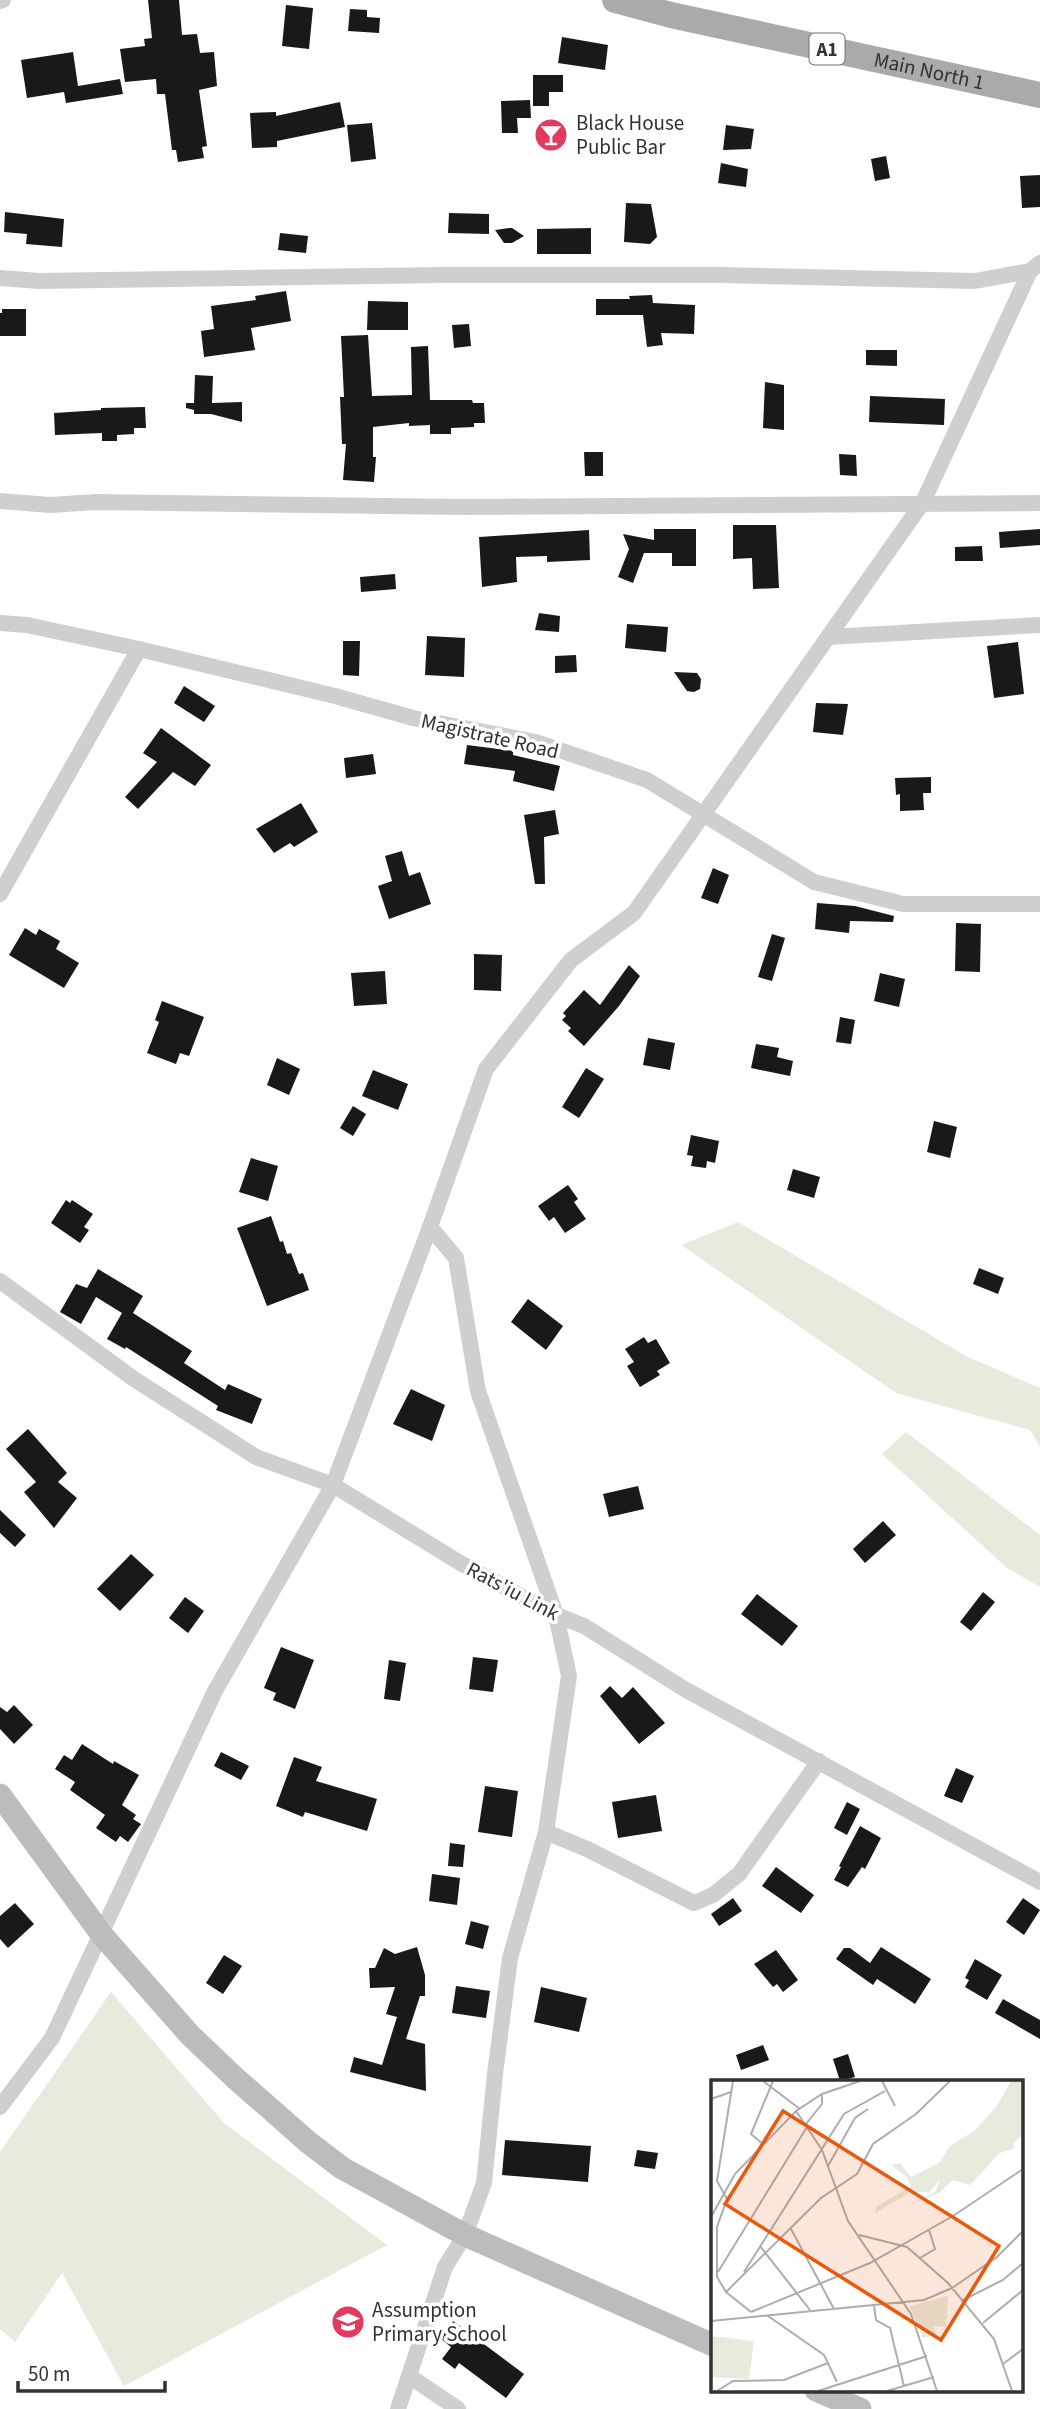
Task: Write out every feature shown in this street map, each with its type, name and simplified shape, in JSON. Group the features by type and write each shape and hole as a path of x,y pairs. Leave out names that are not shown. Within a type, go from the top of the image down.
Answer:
{"main road":[{"name":"Main North 1","path":"615,0 672,7 1040,95"},
{"path":"0,1795 102,1935 190,2035 234,2077 342,2168 465,2235 711,2344"},
{"path":"821,2392 860,2409"}],"street":[{"path":"0,278 39,282 441,275 615,275 975,281 1035,267"},
{"path":"0,2107 52,2038 215,1691 333,1485 486,1069 571,961 634,913 923,502 1035,267"},
{"path":"0,501 50,505 110,502 462,507 1040,503"},
{"name":"Magistrate Road","path":"0,623 27,625 139,649 335,696 413,718 536,743 647,780 814,881 903,905 1040,904"},
{"path":"828,637 1040,625"},
{"path":"0,894 139,649"},
{"path":"398,2409 445,2267 465,2235 484,2183 510,1958 546,1832 569,1676 556,1615 478,1391 456,1258 430,1227"},
{"name":"Rats'iu Link","path":"0,1281 134,1379 256,1457 333,1485 462,1564 556,1615 584,1626 686,1690 1040,1882"},
{"path":"546,1832 587,1849 694,1903 713,1895 739,1874 819,1761"},
{"path":"410,2376 458,2409"}],"shaded area":[{"path":"738,1222 968,1357 1040,1388 1040,1447 1030,1430 896,1393 681,1245"},
{"path":"906,1432 1040,1535 1040,1587 1007,1568 882,1454"},
{"path":"111,1992 224,2123 387,2245 124,2386 62,2273 15,2342 0,2329 0,2152"}],"building":[{"path":"148,0 179,0 182,35 197,34 200,53 214,52 217,86 199,90 207,146 202,147 204,158 178,162 176,150 172,150 165,94 157,94 156,79 125,82 120,49 145,46 144,39 152,38"},
{"path":"286,5 313,8 309,49 282,46"},
{"path":"350,9 367,10 367,17 380,18 379,33 348,31"},
{"path":"562,37 608,45 605,70 558,63"},
{"path":"73,52 78,86 120,79 123,94 66,103 64,92 27,98 21,60"},
{"path":"533,75 563,75 563,92 549,92 549,106 533,106"},
{"path":"530,100 531,118 517,118 518,133 502,133 501,101"},
{"path":"340,102 345,127 277,141 277,147 252,148 250,113 276,112 276,116"},
{"path":"372,123 376,159 351,162 347,125"},
{"path":"726,125 754,129 751,149 723,150"},
{"path":"886,156 890,178 875,181 871,159"},
{"path":"721,163 748,169 746,187 718,183"},
{"path":"1040,175 1040,207 1022,208 1020,176"},
{"path":"626,203 651,204 657,237 650,244 624,242"},
{"path":"5,212 64,219 62,247 26,244 27,234 4,232"},
{"path":"449,213 489,214 489,234 448,233"},
{"path":"512,228 524,236 512,243 504,243 495,230"},
{"path":"591,228 591,254 537,254 537,229"},
{"path":"280,233 308,236 306,253 278,250"},
{"path":"286,291 291,321 251,328 255,350 204,357 201,331 214,329 211,306 256,300 255,296"},
{"path":"652,295 653,303 695,305 694,334 661,333 663,345 647,347 643,315 596,315 596,299 630,299 629,296"},
{"path":"368,301 408,302 408,330 367,330"},
{"path":"2,309 26,309 26,336 0,336"},
{"path":"469,324 471,346 454,348 452,325"},
{"path":"368,335 372,396 412,395 411,347 428,346 430,400 472,400 473,403 484,403 485,423 474,423 474,427 451,428 451,434 430,434 430,425 409,426 409,423 373,427 373,457 376,457 374,482 343,480 346,444 342,444 340,397 344,397 341,336"},
{"path":"866,350 897,350 897,366 866,365"},
{"path":"195,375 213,376 212,403 242,402 242,422 211,414 194,414 194,410 186,408 186,403 194,403"},
{"path":"765,382 784,385 784,430 763,428"},
{"path":"870,396 945,399 944,425 869,422"},
{"path":"145,407 146,428 134,428 134,434 117,435 117,441 102,441 102,433 55,435 54,413"},
{"path":"584,452 603,452 603,476 585,476"},
{"path":"839,454 856,455 857,476 840,475"},
{"path":"733,525 776,525 779,588 753,589 752,558 733,559"},
{"path":"654,529 696,529 696,566 672,566 672,553 644,553 633,583 618,577 629,549 623,534 654,540"},
{"path":"1040,529 1040,545 1000,548 999,532"},
{"path":"589,530 590,560 547,562 547,556 516,557 517,582 482,587 479,537"},
{"path":"982,546 983,561 955,561 955,547"},
{"path":"395,574 396,589 361,592 360,577"},
{"path":"539,613 560,616 559,632 535,630"},
{"path":"627,624 668,627 666,652 625,648"},
{"path":"427,636 465,638 464,677 425,675"},
{"path":"343,641 360,641 359,676 343,675"},
{"path":"1018,642 1024,694 994,698 987,646"},
{"path":"576,655 577,672 555,673 555,656"},
{"path":"674,672 697,673 701,679 700,689 687,691"},
{"path":"184,686 215,706 204,722 174,703"},
{"path":"816,703 848,704 843,735 813,732"},
{"path":"161,728 211,765 195,786 173,772 138,809 125,797 157,762 143,753"},
{"path":"467,745 513,751 513,755 560,766 554,791 513,781 515,771 464,764"},
{"path":"373,754 376,774 346,778 344,758"},
{"path":"931,777 931,793 923,793 924,810 900,811 900,794 896,795 895,778"},
{"path":"301,803 318,832 294,847 290,843 274,853 256,829"},
{"path":"555,810 559,834 544,837 545,884 535,884 524,815"},
{"path":"402,851 409,876 420,872 431,904 389,919 378,886 392,881 385,856"},
{"path":"713,868 729,875 718,904 701,898"},
{"path":"817,903 855,906 894,916 893,922 850,921 849,933 815,929"},
{"path":"956,923 981,924 980,972 955,971"},
{"path":"25,928 36,935 39,929 60,941 56,949 79,963 64,988 9,955"},
{"path":"772,934 785,938 772,981 758,977"},
{"path":"474,954 502,955 501,991 474,990"},
{"path":"629,965 640,976 619,1006 584,1046 568,1031 571,1028 562,1020 566,1016 563,1013 584,990 600,1005"},
{"path":"385,971 387,1004 354,1006 351,973"},
{"path":"880,973 905,979 899,1007 874,1001"},
{"path":"162,1001 204,1017 189,1056 180,1053 176,1064 147,1053 159,1022 155,1020"},
{"path":"840,1017 855,1020 851,1044 836,1042"},
{"path":"648,1038 675,1043 670,1070 643,1065"},
{"path":"756,1044 779,1048 777,1057 793,1061 790,1076 751,1068"},
{"path":"277,1058 300,1069 289,1095 267,1085"},
{"path":"586,1068 604,1079 579,1118 562,1107"},
{"path":"373,1070 408,1084 398,1110 362,1096"},
{"path":"353,1106 366,1114 353,1136 340,1128"},
{"path":"934,1121 957,1127 950,1158 927,1152"},
{"path":"691,1135 719,1141 715,1163 707,1161 706,1168 691,1166 693,1156 687,1155"},
{"path":"251,1158 278,1166 268,1201 239,1192"},
{"path":"793,1169 820,1177 814,1198 787,1190"},
{"path":"568,1185 578,1199 574,1202 586,1219 565,1233 554,1217 549,1221 538,1206"},
{"path":"66,1200 70,1203 72,1200 93,1214 84,1227 89,1230 80,1243 51,1223"},
{"path":"271,1216 280,1242 283,1241 287,1254 291,1253 309,1290 267,1306 237,1228"},
{"path":"979,1268 1004,1278 998,1294 973,1284"},
{"path":"98,1269 143,1296 133,1313 192,1351 184,1363 225,1390 228,1384 262,1399 252,1424 216,1410 218,1406 126,1347 125,1349 107,1339 122,1313 96,1297 81,1324 60,1312 76,1284 87,1288"},
{"path":"528,1299 563,1326 546,1350 511,1322"},
{"path":"644,1337 648,1343 656,1339 670,1363 657,1371 660,1375 640,1387 627,1366 634,1362 625,1349"},
{"path":"411,1389 445,1405 432,1441 393,1424"},
{"path":"28,1429 67,1473 58,1482 77,1498 54,1528 24,1492 36,1482 6,1449"},
{"path":"638,1486 644,1509 609,1517 603,1494"},
{"path":"0,1510 26,1535 15,1547 0,1533"},
{"path":"883,1521 896,1535 865,1563 853,1549"},
{"path":"131,1554 154,1575 120,1611 97,1589"},
{"path":"983,1592 995,1602 971,1631 960,1622"},
{"path":"757,1594 798,1626 782,1646 741,1614"},
{"path":"185,1597 204,1611 188,1633 169,1618"},
{"path":"281,1647 314,1660 295,1709 273,1700 276,1693 264,1688"},
{"path":"473,1657 498,1660 493,1692 469,1689"},
{"path":"389,1660 406,1663 400,1701 384,1699"},
{"path":"610,1686 622,1698 633,1687 665,1723 639,1744 600,1696"},
{"path":"14,1705 33,1725 14,1744 0,1729 0,1707 7,1712"},
{"path":"82,1744 113,1764 114,1761 139,1775 122,1805 136,1815 133,1819 141,1824 128,1842 120,1836 116,1842 96,1828 105,1815 70,1790 75,1782 55,1769 64,1755 72,1760"},
{"path":"221,1752 249,1766 241,1780 214,1766"},
{"path":"294,1757 322,1767 316,1781 377,1799 367,1831 305,1812 303,1817 276,1806"},
{"path":"956,1768 974,1776 962,1803 944,1796"},
{"path":"485,1786 518,1791 512,1837 478,1832"},
{"path":"656,1795 662,1831 618,1838 612,1802"},
{"path":"847,1802 860,1809 847,1835 834,1828"},
{"path":"860,1826 881,1838 865,1869 862,1867 848,1887 834,1880"},
{"path":"450,1843 465,1845 463,1867 448,1866"},
{"path":"776,1867 814,1895 801,1913 762,1886"},
{"path":"432,1874 460,1878 457,1905 429,1901"},
{"path":"733,1898 742,1911 719,1926 711,1914"},
{"path":"1023,1898 1040,1910 1024,1935 1006,1922"},
{"path":"15,1903 34,1924 8,1948 0,1939 0,1916"},
{"path":"471,1921 489,1926 483,1949 465,1944"},
{"path":"417,1947 425,1975 425,1996 420,1996 406,2039 425,2044 426,2091 350,2072 354,2057 382,2065 397,2017 386,2014 395,1987 370,1988 369,1968 375,1968 384,1948 395,1954"},
{"path":"881,1947 931,1979 915,2004 877,1979 873,1985 836,1959 844,1948 850,1948 870,1963"},
{"path":"776,1950 798,1980 783,1992 777,1984 773,1987 754,1964"},
{"path":"224,1955 242,1966 223,1994 206,1983"},
{"path":"975,1959 1002,1975 987,2000 965,1987 969,1980 965,1978"},
{"path":"456,1986 490,1991 486,2018 452,2013"},
{"path":"541,1987 587,1998 579,2032 534,2022"},
{"path":"1003,1999 1040,2020 1040,2039 995,2013"},
{"path":"763,2045 769,2060 741,2070 736,2055"},
{"path":"848,2054 855,2077 840,2080 833,2059"},
{"path":"505,2140 591,2146 588,2182 502,2175"},
{"path":"637,2150 658,2153 655,2169 634,2166"},
{"path":"453,2321 524,2374 506,2398 459,2363 455,2369 442,2359 451,2347 440,2338"}],"place":[{"name":"Black House Public Bar","path":"551,135"},
{"name":"Assumption Primary School","path":"348,2322"}]}
